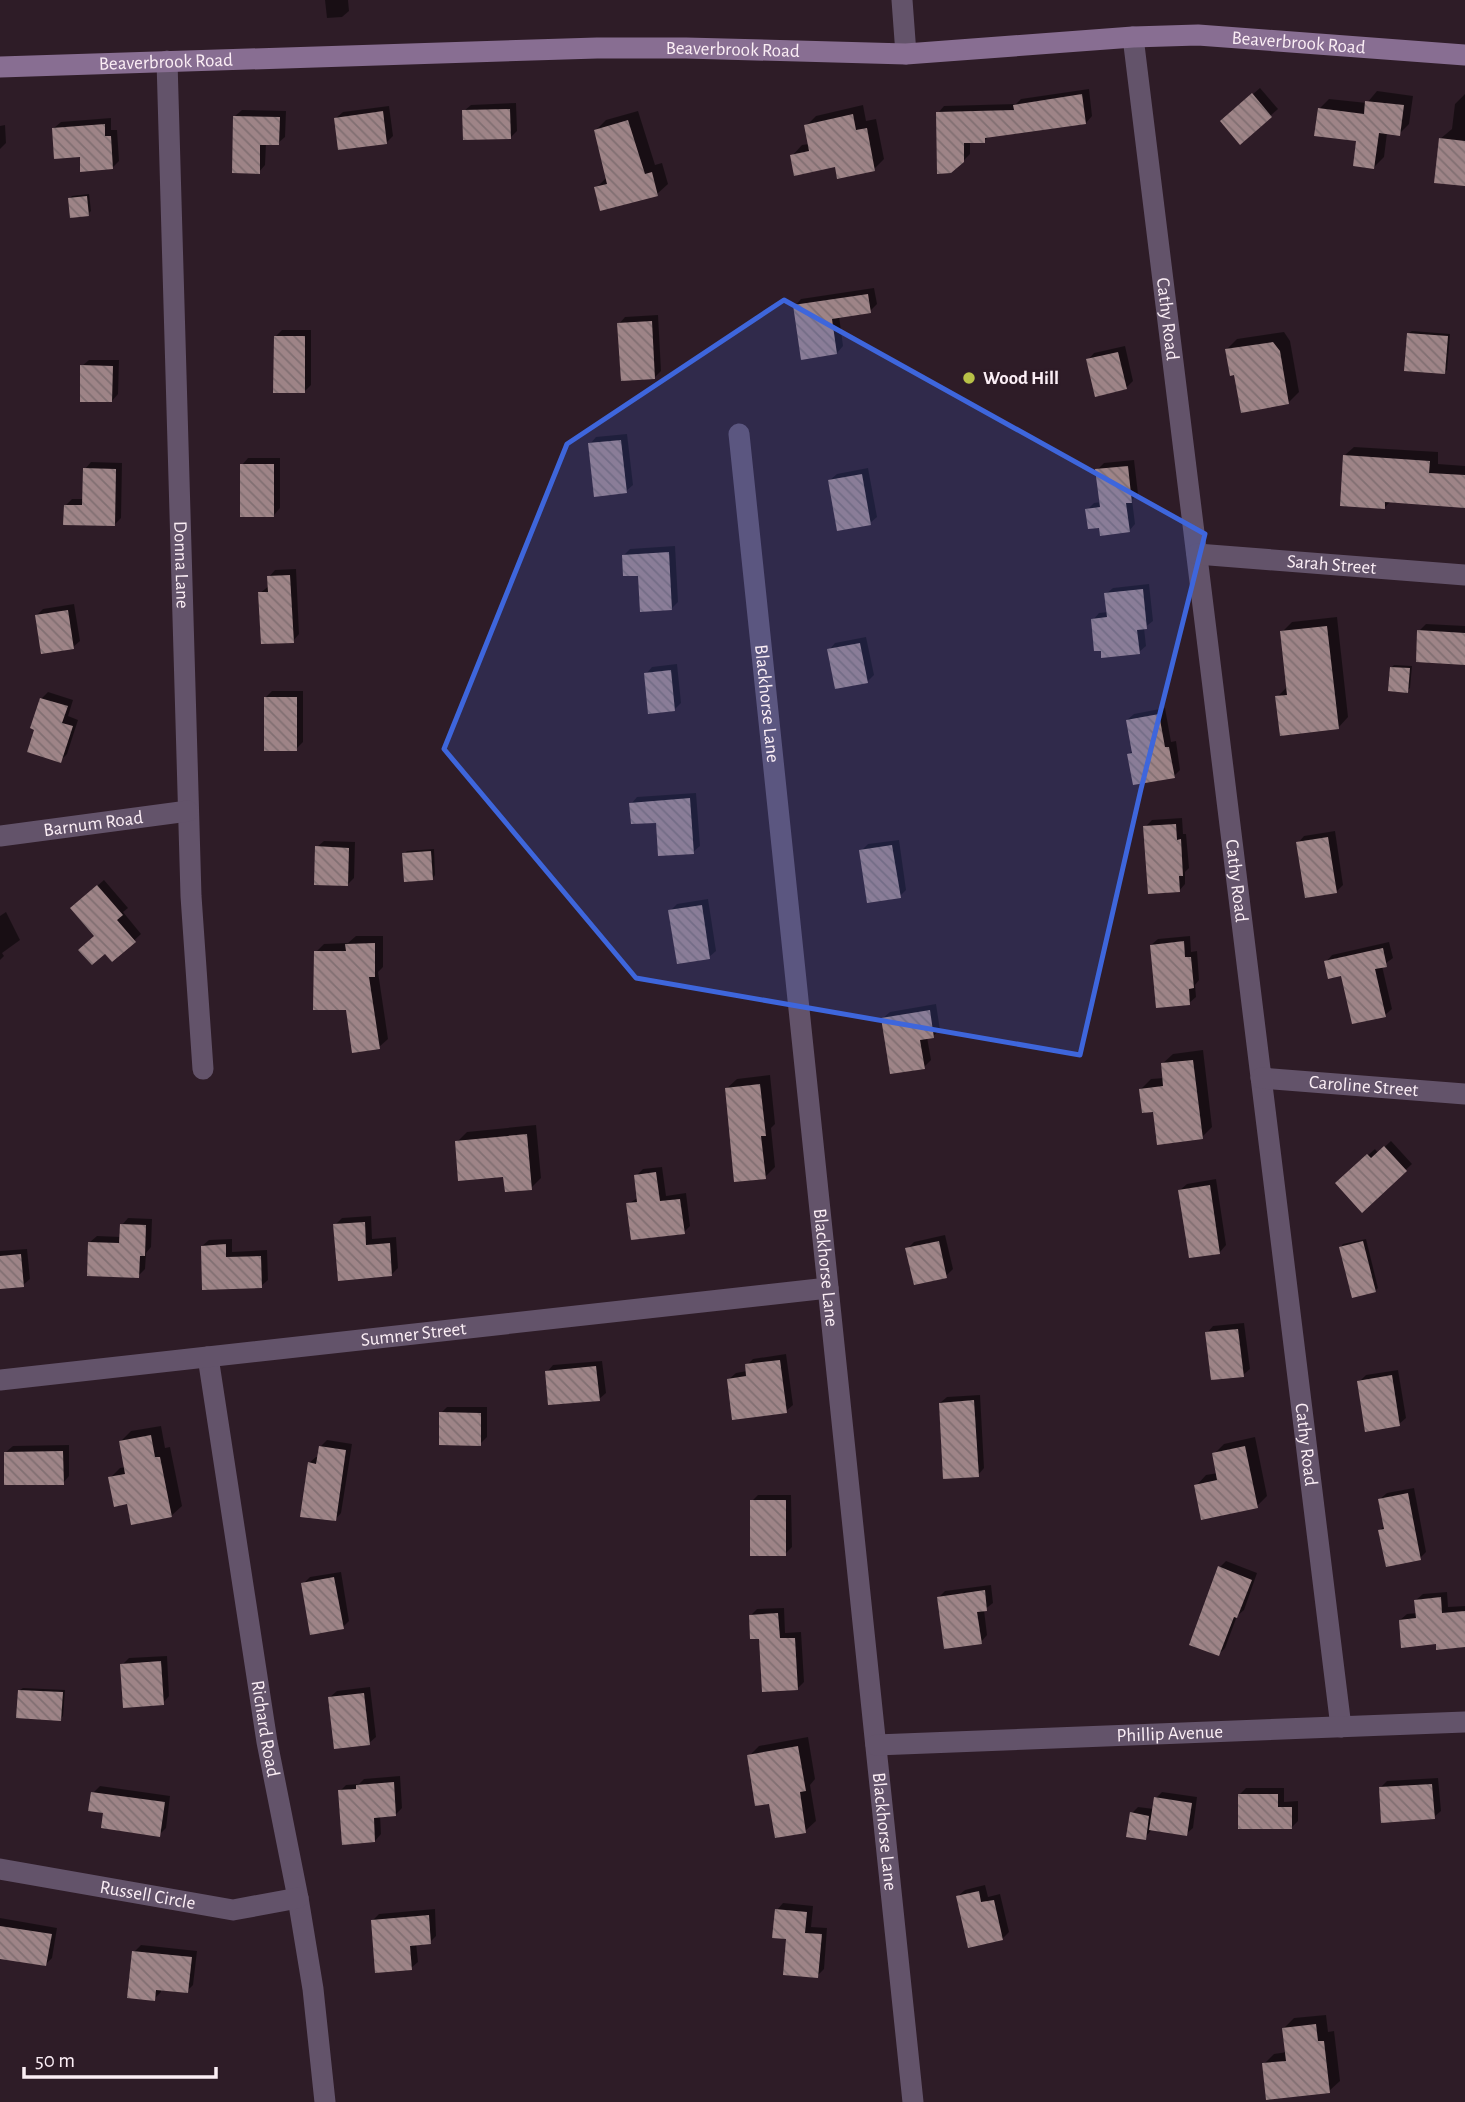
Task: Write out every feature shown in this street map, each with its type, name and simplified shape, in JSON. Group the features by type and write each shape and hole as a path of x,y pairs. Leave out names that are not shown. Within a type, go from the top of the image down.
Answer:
{"street":[{"path":"902,0 906,54"},
{"name":"Beaverbrook Road","path":"0,66 634,48 906,54 1133,37 1218,36 1465,55"},
{"name":"Cathy Road","path":"1133,37 1341,1727"},
{"name":"Donna Lane","path":"167,61 191,896 203,1069"},
{"name":"Blackhorse Lane","path":"739,434 913,2102"},
{"name":"Sarah Street","path":"1196,554 1465,575"},
{"name":"Barnum Road","path":"0,836 188,811"},
{"name":"Caroline Street","path":"1261,1078 1465,1094"},
{"name":"Sumner Street","path":"0,1380 828,1288"},
{"name":"Richard Road","path":"208,1357 267,1742 298,1898 316,2012 325,2102"},
{"name":"Phillip Avenue","path":"876,1745 1465,1722"},
{"name":"Russell Circle","path":"0,1869 229,1909 243,1909 298,1898"}],"highlighted area":[{"path":"784,300 1205,534 1141,789 1080,1055 636,978 444,749 567,444"}],"building":[{"path":"1252,93 1272,117 1240,145 1220,121"},
{"path":"1082,94 1086,124 985,138 985,143 964,143 964,162 951,173 937,174 936,112 1014,110 1013,105"},
{"path":"1365,101 1404,105 1400,136 1379,133 1374,169 1353,166 1356,141 1314,136 1318,108 1364,114"},
{"path":"510,109 511,139 463,140 462,110"},
{"path":"383,111 387,144 338,150 334,118"},
{"path":"853,114 856,130 867,128 875,171 837,179 835,167 794,176 790,155 809,151 804,125"},
{"path":"233,116 280,117 279,145 260,145 260,174 232,173"},
{"path":"628,120 645,174 652,172 658,196 600,211 594,187 607,184 594,130"},
{"path":"105,124 105,136 111,136 113,169 80,172 80,157 54,159 52,128"},
{"path":"1439,138 1465,141 1465,186 1434,183"},
{"path":"87,196 89,216 70,218 68,198"},
{"path":"868,294 871,313 832,319 837,354 801,360 793,305"},
{"path":"652,321 655,379 621,381 617,323"},
{"path":"1407,333 1448,336 1445,374 1404,371"},
{"path":"274,336 305,336 305,393 273,393"},
{"path":"1273,342 1280,351 1289,404 1241,413 1234,375 1230,376 1225,349"},
{"path":"1118,352 1127,389 1095,397 1086,359"},
{"path":"80,365 113,366 112,402 80,402"},
{"path":"621,440 627,493 594,497 588,443"},
{"path":"1343,455 1430,461 1429,473 1465,475 1465,508 1385,502 1385,509 1340,506"},
{"path":"240,464 274,464 274,517 240,517"},
{"path":"1128,466 1132,503 1126,503 1130,532 1100,536 1099,528 1088,529 1085,509 1100,507 1095,469"},
{"path":"83,468 116,469 115,526 63,525 64,505 82,505"},
{"path":"862,474 871,525 837,531 828,480"},
{"path":"669,552 672,610 640,612 638,576 623,576 622,555"},
{"path":"290,575 294,643 261,644 258,592 268,592 267,576"},
{"path":"1143,589 1147,629 1137,630 1140,654 1101,658 1101,651 1094,651 1091,619 1107,617 1104,593"},
{"path":"68,610 74,649 41,654 35,615"},
{"path":"1327,626 1339,729 1280,736 1275,696 1287,695 1280,631"},
{"path":"1417,630 1465,633 1465,665 1416,662"},
{"path":"860,643 868,683 835,689 827,649"},
{"path":"1390,667 1410,668 1408,693 1388,691"},
{"path":"671,670 675,711 648,714 644,673"},
{"path":"264,697 297,697 297,751 264,751"},
{"path":"40,698 68,706 62,723 73,726 61,763 27,752 34,730 30,728"},
{"path":"1159,714 1165,747 1169,747 1175,778 1133,785 1127,754 1132,753 1126,720"},
{"path":"690,798 694,854 658,856 656,823 631,824 629,803"},
{"path":"1176,824 1177,840 1181,839 1183,876 1179,876 1180,892 1148,894 1143,826"},
{"path":"1328,837 1337,893 1305,898 1296,842"},
{"path":"892,845 901,898 867,903 859,850"},
{"path":"315,846 349,848 348,886 314,885"},
{"path":"431,851 433,880 404,882 402,853"},
{"path":"97,885 123,915 117,920 136,942 112,962 105,954 92,965 78,950 94,936 70,908"},
{"path":"702,905 710,959 677,964 668,910"},
{"path":"1184,941 1185,957 1191,957 1194,988 1189,989 1190,1005 1156,1008 1150,945"},
{"path":"375,943 375,977 369,977 380,1049 352,1053 346,1010 313,1010 314,951 346,951 345,944"},
{"path":"1383,948 1387,967 1375,969 1386,1017 1352,1024 1341,976 1328,979 1324,961"},
{"path":"930,1010 934,1038 920,1040 925,1069 890,1074 881,1018"},
{"path":"1193,1060 1203,1139 1157,1145 1153,1112 1142,1113 1139,1089 1163,1086 1161,1063"},
{"path":"760,1084 766,1136 761,1136 766,1179 734,1182 725,1088"},
{"path":"527,1134 532,1190 505,1192 503,1177 458,1181 455,1141"},
{"path":"1384,1146 1407,1171 1362,1213 1335,1183 1367,1154 1371,1158"},
{"path":"656,1172 660,1201 680,1199 685,1234 631,1240 626,1203 637,1202 634,1175"},
{"path":"1210,1185 1220,1254 1189,1258 1178,1190"},
{"path":"365,1222 366,1245 390,1243 392,1276 338,1281 333,1224"},
{"path":"120,1224 146,1225 145,1256 140,1256 139,1278 87,1276 88,1242 119,1243"},
{"path":"939,1241 947,1278 914,1285 905,1248"},
{"path":"1363,1241 1376,1292 1352,1298 1339,1247"},
{"path":"226,1244 226,1257 261,1256 262,1288 202,1290 201,1246"},
{"path":"21,1254 24,1287 0,1289 0,1256"},
{"path":"1238,1329 1244,1377 1211,1380 1205,1332"},
{"path":"780,1360 787,1413 732,1420 727,1379 746,1376 745,1364"},
{"path":"596,1366 600,1401 548,1405 545,1371"},
{"path":"1392,1375 1400,1426 1365,1432 1357,1381"},
{"path":"974,1400 979,1477 943,1479 939,1403"},
{"path":"439,1412 481,1413 481,1446 439,1445"},
{"path":"151,1435 155,1457 160,1457 172,1517 131,1525 127,1504 114,1507 108,1477 125,1474 119,1441"},
{"path":"319,1446 346,1450 336,1521 300,1517 308,1462 316,1464"},
{"path":"1245,1446 1258,1508 1201,1520 1194,1485 1217,1480 1212,1453"},
{"path":"63,1451 64,1485 4,1485 4,1452"},
{"path":"1408,1493 1421,1560 1386,1567 1378,1530 1384,1529 1378,1499"},
{"path":"750,1500 786,1500 786,1556 750,1556"},
{"path":"1218,1566 1252,1580 1219,1656 1189,1645"},
{"path":"334,1577 344,1629 310,1635 301,1583"},
{"path":"985,1590 987,1611 977,1612 982,1644 944,1649 937,1597"},
{"path":"1441,1597 1442,1613 1465,1611 1465,1647 1436,1650 1436,1644 1401,1648 1399,1620 1416,1618 1414,1600"},
{"path":"778,1613 780,1638 795,1638 798,1690 762,1692 759,1639 750,1639 749,1615"},
{"path":"161,1661 164,1705 123,1708 120,1664"},
{"path":"18,1690 63,1692 61,1721 16,1718"},
{"path":"364,1693 370,1745 334,1749 328,1697"},
{"path":"798,1746 806,1791 800,1792 806,1833 775,1838 769,1804 755,1806 747,1755"},
{"path":"394,1782 396,1816 374,1818 375,1842 342,1845 338,1790 356,1789 356,1785"},
{"path":"1432,1784 1435,1819 1381,1823 1379,1787"},
{"path":"91,1792 165,1802 160,1837 101,1828 103,1813 88,1811"},
{"path":"1238,1794 1278,1794 1278,1807 1292,1807 1292,1829 1238,1829"},
{"path":"1154,1797 1192,1803 1187,1836 1149,1830"},
{"path":"1130,1812 1149,1816 1146,1840 1126,1837"},
{"path":"979,1891 981,1902 994,1900 1003,1940 968,1948 956,1896"},
{"path":"775,1909 807,1912 805,1933 822,1934 818,1978 783,1975 786,1939 772,1938"},
{"path":"429,1915 431,1944 410,1946 412,1970 375,1973 371,1920"},
{"path":"0,1926 52,1934 46,1966 0,1959"},
{"path":"132,1951 192,1957 188,1993 156,1990 155,2001 127,1998"},
{"path":"1316,2024 1318,2041 1324,2041 1330,2093 1266,2100 1262,2063 1286,2061 1282,2028"}],"place":[{"name":"Wood Hill","path":"969,378"}]}
